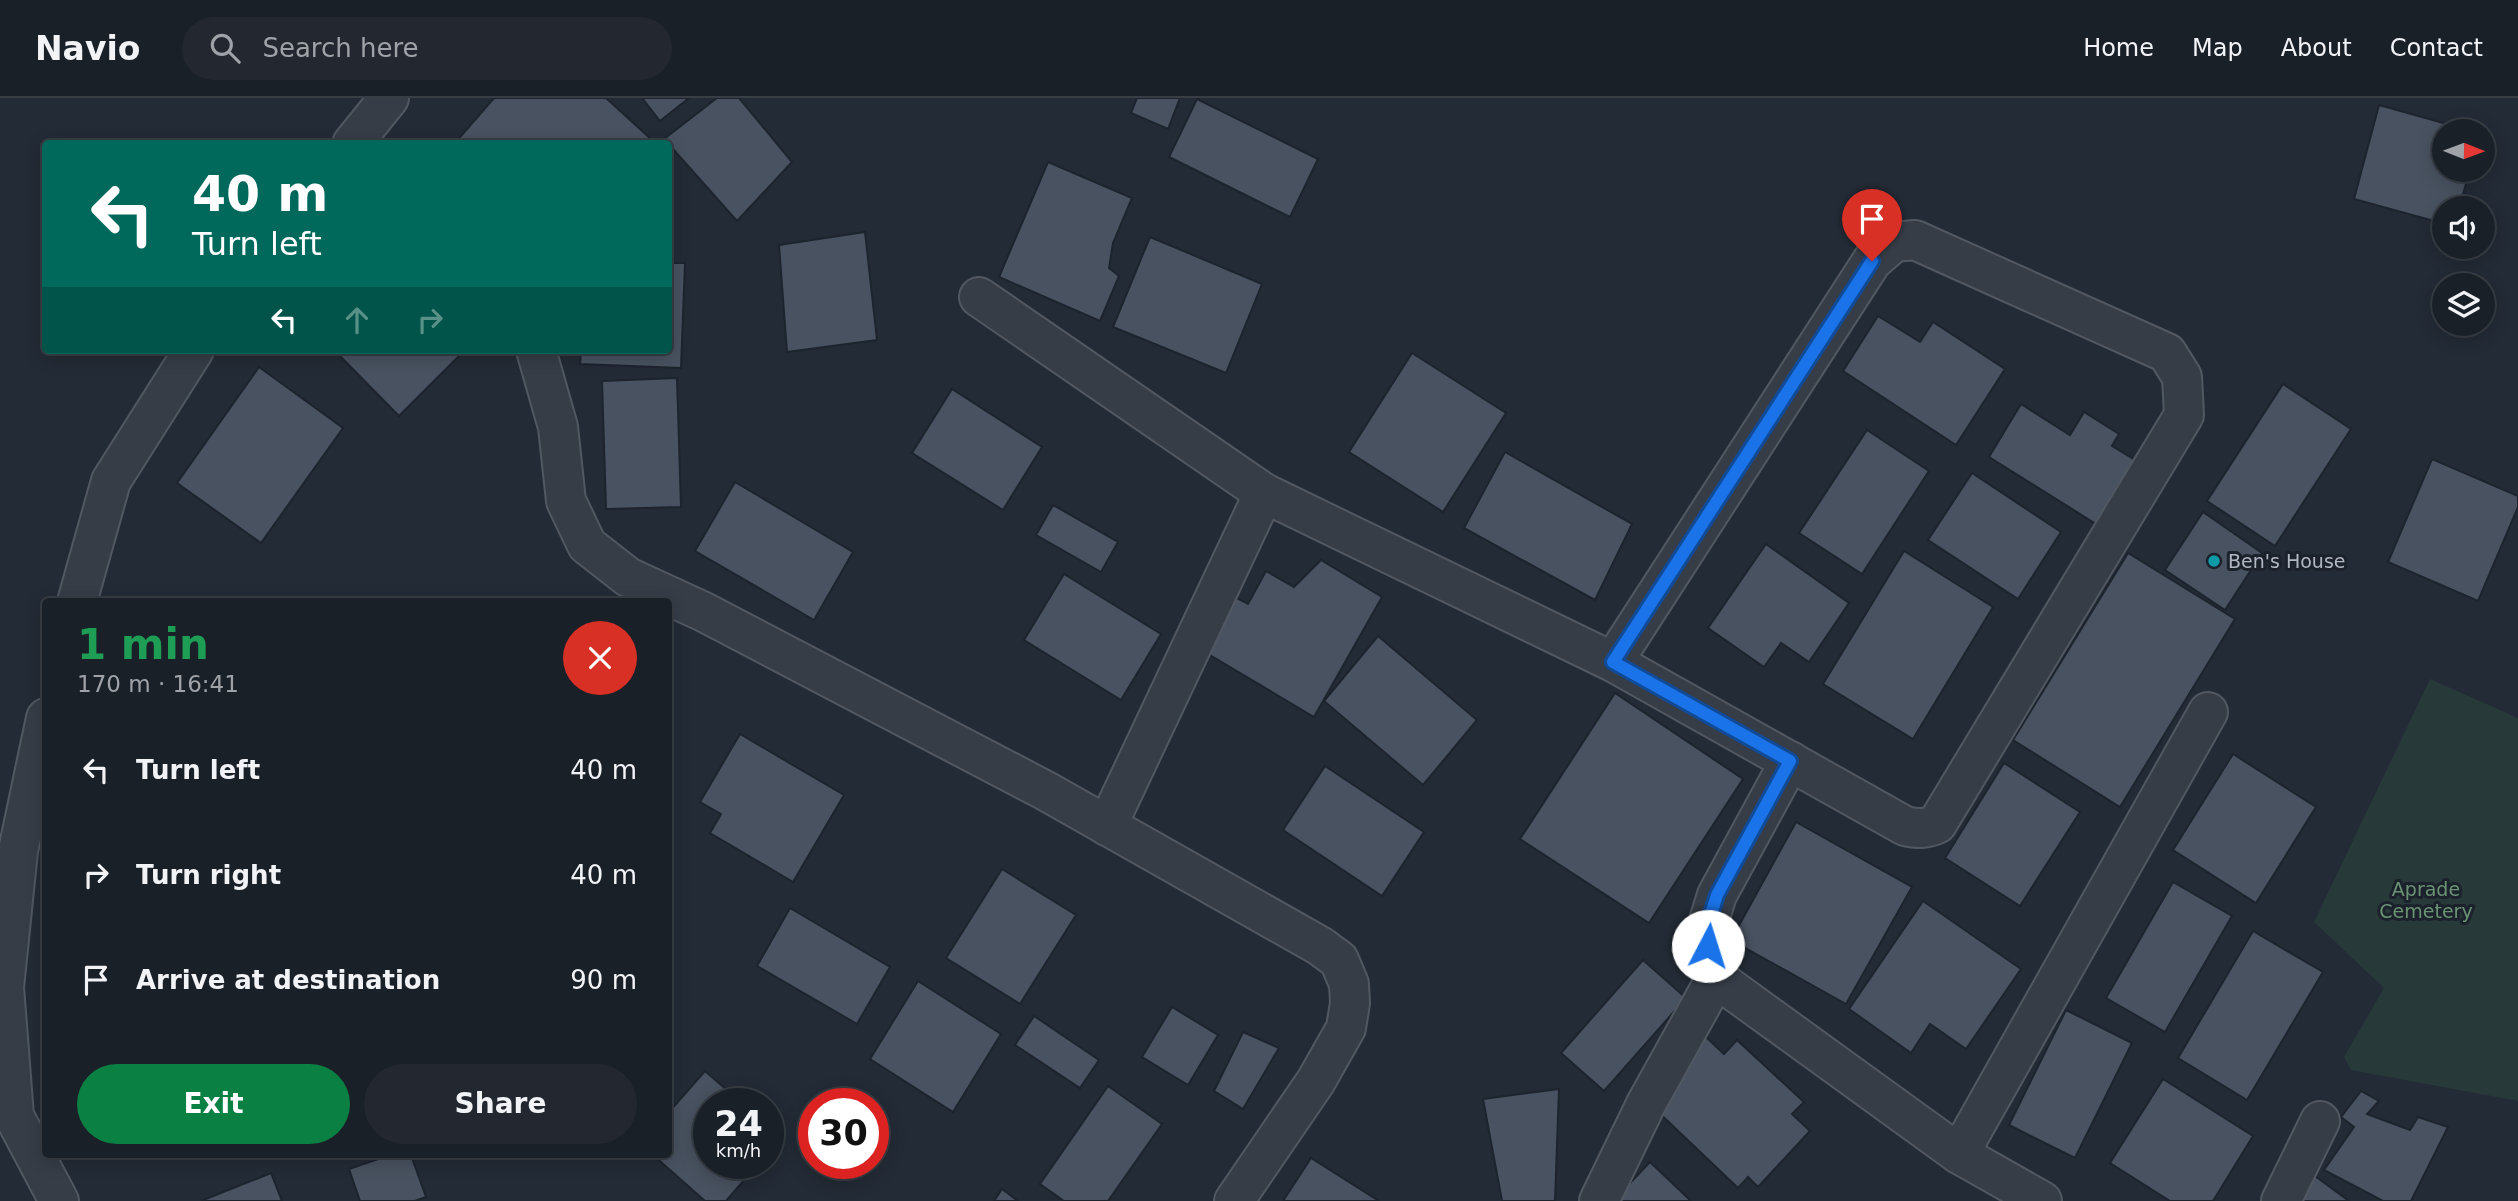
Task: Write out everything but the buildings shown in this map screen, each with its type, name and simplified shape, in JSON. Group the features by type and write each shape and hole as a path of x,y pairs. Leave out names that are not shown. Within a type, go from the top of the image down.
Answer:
{"street":[{"path":"366,138 389,98"},
{"path":"979,297 1264,493 1613,662 1905,826 1928,828 1937,824 2184,415 2182,377 2167,353 1915,240 1894,242 1872,261 1613,662"},
{"path":"78,598 111,481 191,354"},
{"path":"537,354 558,427 566,500 587,545 628,577 705,612 1107,826 1320,946 1339,960 1349,985 1350,1003 1346,1028 1316,1081 1234,1201"},
{"path":"1107,826 1264,493"},
{"path":"1959,1154 2208,712"},
{"path":"42,737 18,851 4,987 7,1116 60,1201"},
{"path":"1790,761 1717,895 1707,927 1708,946 1716,978 1959,1154 2042,1201"},
{"path":"1599,1201 1646,1104 1716,978"},
{"path":"2281,1201 2320,1121"}],"green space":[{"name":"Aprade Cemetery","path":"2430,679 2518,718 2518,1101 2351,1070 2344,1057 2384,988 2314,922"}],"place":[{"name":"Ben's House","path":"2214,561"}],"route":[{"path":"1708,946 1707,927 1717,895 1790,761 1613,662 1872,261"}]}
